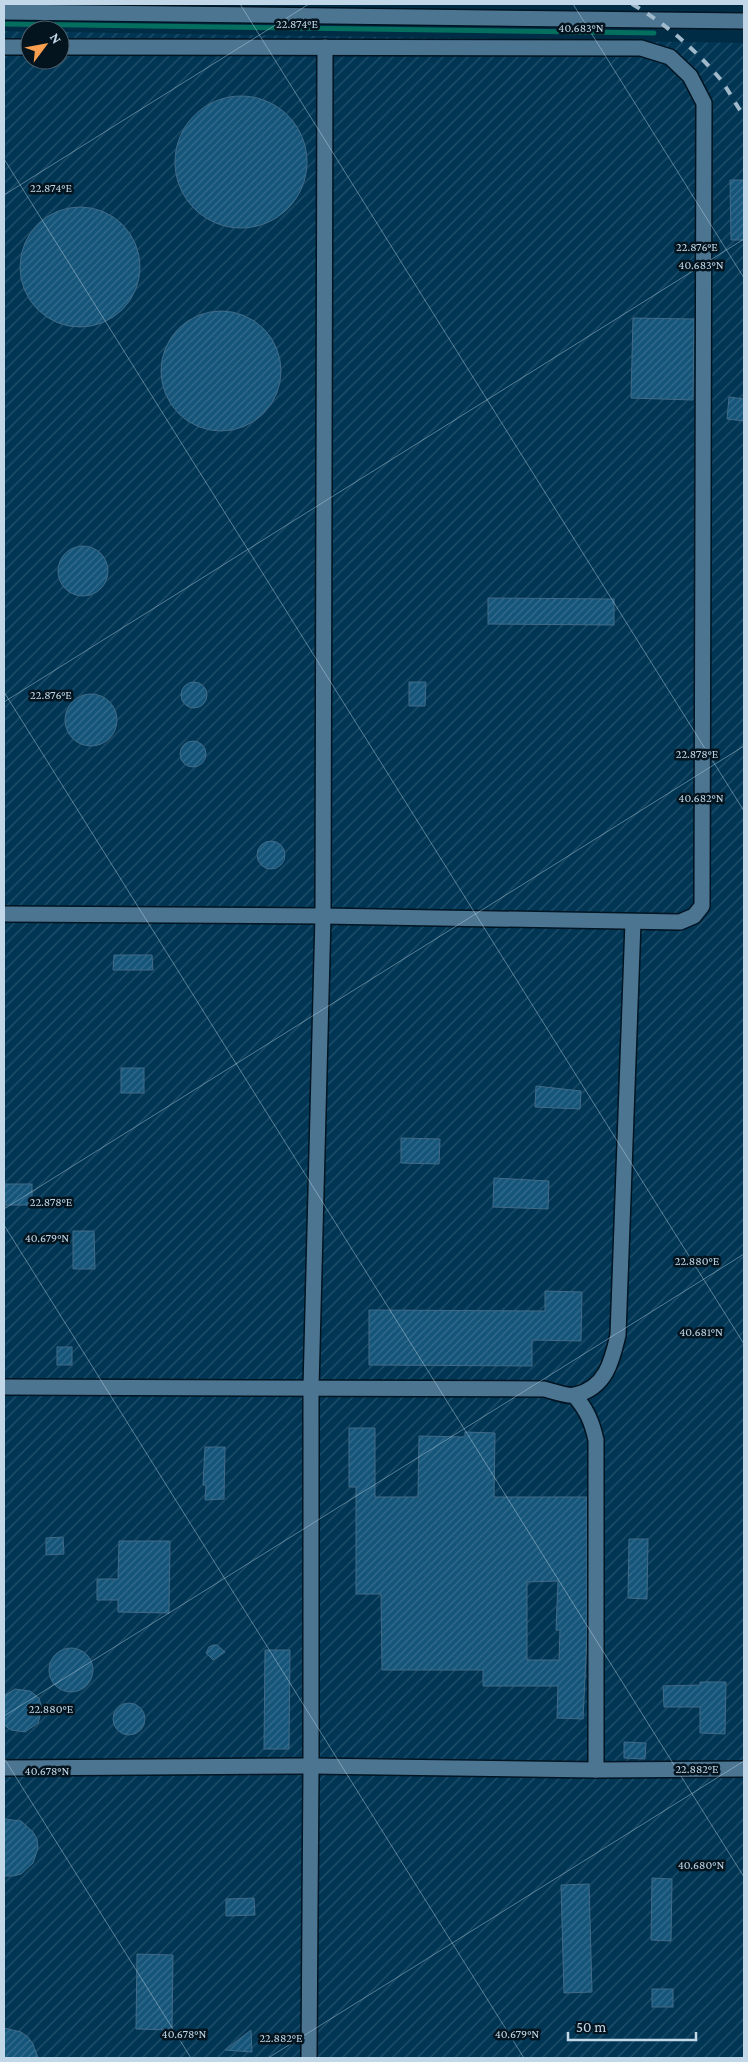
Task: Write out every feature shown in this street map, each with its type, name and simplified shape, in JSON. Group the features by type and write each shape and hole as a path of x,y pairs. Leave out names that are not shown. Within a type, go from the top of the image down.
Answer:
{"street":[{"path":"4,12 409,11 744,21"},
{"path":"309,2058 312,1388 323,916 325,46"},
{"path":"4,47 20,47"},
{"path":"4,914 323,916 680,922 694,916 702,906 704,103 690,76 670,57 641,48 70,47"},
{"path":"4,1387 544,1389 574,1395 596,1385 610,1366 618,1335 633,922"},
{"path":"574,1395 586,1410 593,1424 596,1440 596,1770"},
{"path":"4,1768 311,1766 596,1770 744,1769"}],"shaded area":[{"path":"4,31 20,32 20,70 70,70 70,32 744,43 744,2058 4,2058"}],"building":[{"path":"241,96 254,97 266,101 288,115 302,137 306,149 306,175 302,187 288,209 266,223 254,227 241,228 228,227 216,223 194,209 180,187 176,175 175,162 176,149 180,137 194,115 216,101 228,97"},
{"path":"730,180 744,180 744,240 731,240"},
{"path":"80,207 92,208 103,212 113,217 122,225 130,234 135,244 139,255 139,279 135,290 130,300 122,309 113,317 103,322 92,326 80,327 68,326 57,322 47,317 38,309 30,300 25,290 21,279 20,267 21,255 25,244 30,234 38,225 47,217 57,212 68,208"},
{"path":"221,311 233,312 244,316 254,321 263,329 271,338 276,348 280,359 280,383 276,394 271,404 263,413 254,421 244,426 233,430 221,431 209,430 198,426 188,421 179,413 171,404 166,394 162,383 161,371 162,359 166,348 171,338 179,329 188,321 198,316 209,312"},
{"path":"633,318 694,319 693,400 631,398"},
{"path":"729,397 744,399 744,421 727,419"},
{"path":"83,546 92,548 103,557 108,571 106,580 97,591 83,596 74,594 63,585 58,571 60,562 69,551"},
{"path":"488,598 614,599 614,625 488,624"},
{"path":"194,682 203,686 207,695 203,704 194,708 185,704 181,695 185,686"},
{"path":"409,682 426,682 425,706 409,706"},
{"path":"91,694 101,696 109,702 115,710 117,720 115,730 109,738 101,744 91,746 81,744 73,738 67,730 65,720 67,710 73,702 81,696"},
{"path":"193,741 202,745 206,754 202,763 193,767 184,763 180,754 184,745"},
{"path":"271,841 281,845 285,855 281,865 271,869 261,865 257,855 261,845"},
{"path":"114,955 152,955 153,970 113,970"},
{"path":"121,1068 144,1068 144,1093 121,1093"},
{"path":"536,1086 581,1091 580,1109 535,1107"},
{"path":"401,1138 440,1139 439,1164 401,1163"},
{"path":"494,1178 549,1181 548,1209 493,1207"},
{"path":"4,1184 32,1184 32,1205 4,1205"},
{"path":"73,1231 94,1231 95,1269 73,1269"},
{"path":"545,1291 582,1292 581,1341 532,1340 532,1366 369,1365 369,1310 545,1311"},
{"path":"57,1347 72,1347 72,1365 57,1365"},
{"path":"349,1428 375,1428 375,1497 418,1497 419,1436 465,1437 465,1432 495,1433 494,1497 587,1497 587,1637 583,1719 557,1718 558,1686 483,1686 483,1670 382,1670 381,1594 356,1594 356,1487 349,1487","holes":["558,1581 556,1630 560,1630 559,1660 527,1660 527,1582"]},
{"path":"205,1447 225,1447 224,1499 205,1500 206,1485 203,1485"},
{"path":"63,1537 64,1554 46,1555 46,1538"},
{"path":"629,1539 648,1539 647,1599 628,1598"},
{"path":"119,1541 170,1541 169,1613 118,1612 118,1600 97,1600 97,1579 118,1579"},
{"path":"217,1645 225,1652 213,1660 206,1653 209,1647"},
{"path":"67,1648 75,1648 87,1654 93,1670 87,1686 75,1692 67,1692 55,1686 49,1674 49,1666 55,1654"},
{"path":"265,1650 290,1650 289,1749 264,1749"},
{"path":"700,1682 726,1682 725,1734 700,1733 700,1707 664,1707 663,1686 700,1685"},
{"path":"15,1689 30,1691 39,1698 42,1709 38,1723 25,1732 11,1730 4,1725 4,1696"},
{"path":"129,1703 140,1708 145,1719 140,1730 129,1735 118,1730 113,1719 118,1708"},
{"path":"624,1742 646,1743 645,1759 624,1758"},
{"path":"4,1819 21,1821 33,1832 37,1839 38,1848 33,1863 21,1874 13,1876 4,1876"},
{"path":"652,1878 672,1879 671,1941 651,1940"},
{"path":"589,1884 592,1992 564,1993 561,1885"},
{"path":"254,1898 255,1915 226,1916 226,1899"},
{"path":"137,1954 173,1955 172,2030 136,2029"},
{"path":"652,1989 673,1989 673,2007 652,2007"},
{"path":"4,2028 21,2032 28,2037 33,2044 38,2058 4,2058"},
{"path":"251,2030 252,2052 225,2050"}],"waterway":[{"path":"4,24 654,33"}],"railway":[{"path":"632,4 669,29 701,58 721,80 744,116"}]}
